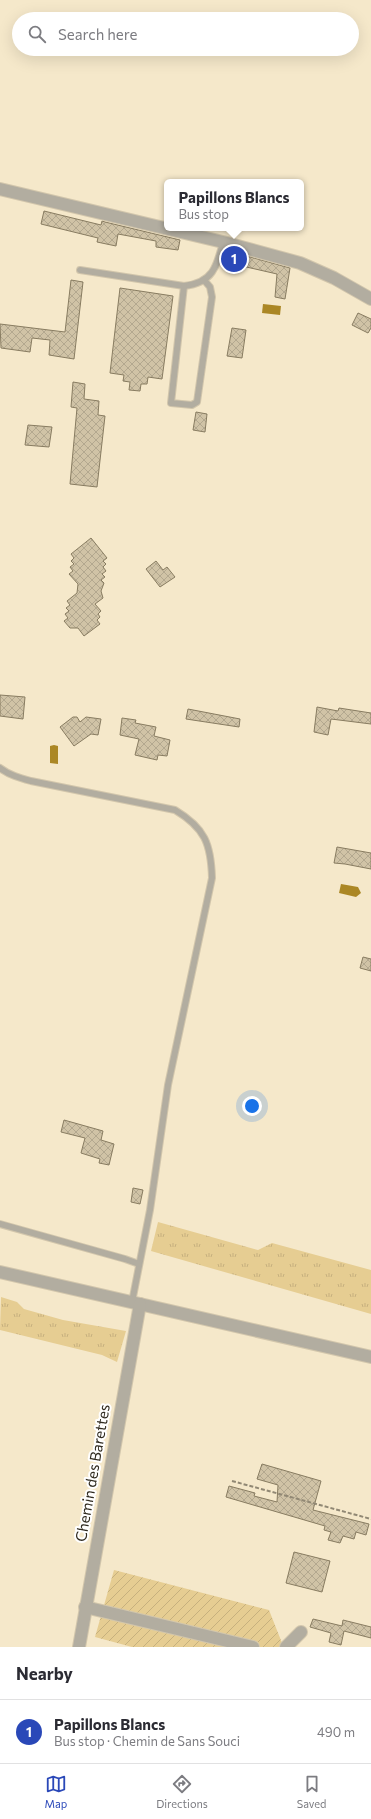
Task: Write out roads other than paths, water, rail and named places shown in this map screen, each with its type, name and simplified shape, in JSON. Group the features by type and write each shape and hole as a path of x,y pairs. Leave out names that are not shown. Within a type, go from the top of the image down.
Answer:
{"street":[{"path":"0,189 164,228"},
{"path":"177,231 300,263 334,278 371,299"},
{"path":"0,1272 371,1357"},
{"name":"Chemin des Barettes","path":"79,1647 136,1303"},
{"path":"85,1607 252,1647"},
{"path":"286,1647 301,1632"}],"lane":[{"path":"80,270 184,286 191,285 204,280 215,270 223,242"},
{"path":"184,286 170,402 192,405 196,402 212,297 210,288 204,280"},
{"path":"0,768 5,772 31,782 175,810 189,819 204,836 211,856 212,878 168,1085 150,1210 139,1264 136,1303"},
{"path":"0,1224 139,1264"}],"place":[{"name":"Papillons Blancs","path":"234,259"}]}
